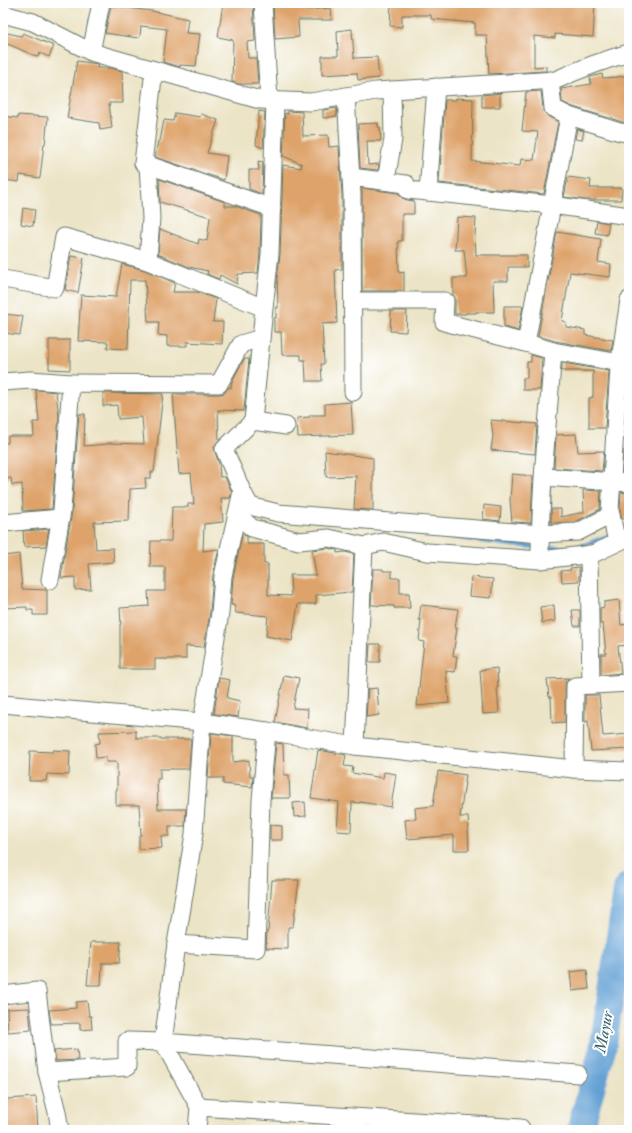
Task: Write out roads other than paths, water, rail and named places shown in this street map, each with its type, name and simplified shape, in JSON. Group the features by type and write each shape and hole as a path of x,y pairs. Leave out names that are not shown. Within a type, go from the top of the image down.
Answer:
{"street":[{"path":"91,52 101,3"},
{"path":"263,3 272,101 272,208 270,254 253,420 224,449 250,506 278,513 540,536 578,532 611,518"},
{"path":"3,14 33,22 91,52 260,100 272,101 311,102 376,91 556,80 607,59 629,53"},
{"path":"154,70 143,163 272,208"},
{"path":"550,80 553,108 569,116 620,132 629,133"},
{"path":"428,192 436,87"},
{"path":"386,181 393,139 392,90"},
{"path":"346,96 352,195 353,392"},
{"path":"526,344 569,116"},
{"path":"148,164 151,218 148,261"},
{"path":"351,177 406,184 408,190 552,205 629,216"},
{"path":"3,279 55,288 64,237 148,261 264,308"},
{"path":"353,301 445,301 444,322 553,351 620,363"},
{"path":"237,514 252,528 299,541 329,538 364,546 383,542 428,552 540,560 593,554 623,539 611,518 610,511 624,384 620,363 629,305"},
{"path":"3,382 30,380 71,383 219,384 241,344 261,338"},
{"path":"540,560 540,536 553,351"},
{"path":"50,580 60,518 71,383"},
{"path":"253,420 286,426"},
{"path":"544,477 629,484"},
{"path":"197,1130 199,1107 163,1042 176,944 194,834 202,722 220,613 223,576 242,491"},
{"path":"3,523 60,518"},
{"path":"355,746 364,546"},
{"path":"589,554 591,685"},
{"path":"574,769 575,686 629,683"},
{"path":"3,704 202,722 355,746 574,769 629,771"},
{"path":"176,944 256,949 261,800 267,731"},
{"path":"3,995 37,991 47,1072 60,1130"},
{"path":"47,1072 127,1067 126,1041 163,1042 578,1074"},
{"path":"199,1107 521,1128"}],"waterway":[{"path":"416,532 513,545 574,549 629,528"},
{"name":"Mayur","path":"580,1130 603,1047 627,888 629,885"}]}
